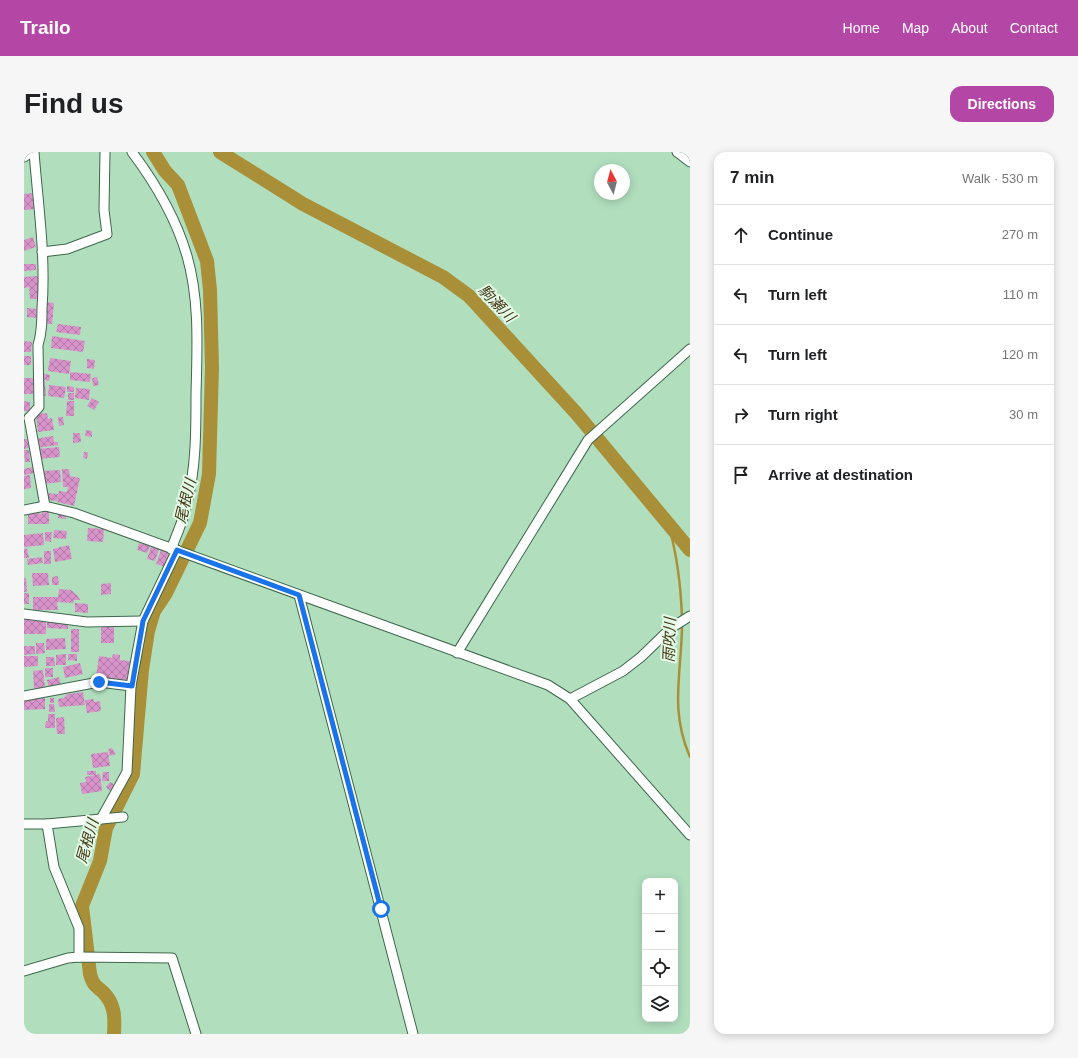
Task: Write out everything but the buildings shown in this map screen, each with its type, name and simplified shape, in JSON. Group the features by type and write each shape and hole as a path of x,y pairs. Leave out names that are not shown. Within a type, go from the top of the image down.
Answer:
{"street":[{"path":"24,157 33,152 42,252 43,296 41,337 38,345 39,407 27,417 45,506"},
{"path":"42,252 67,249 108,234 104,210 105,152"},
{"path":"101,819 127,772 132,686 143,621 176,550 194,470 197,354 196,319 192,276 176,225 158,190 132,152"},
{"path":"678,152 690,162"},
{"path":"457,653 588,440 690,349"},
{"path":"24,510 45,506 74,513 548,685 570,699 690,834"},
{"path":"299,595 413,1034"},
{"path":"24,614 87,622 143,621"},
{"path":"570,699 622,671 641,657 671,628 687,618"},
{"path":"24,696 99,682 132,686"},
{"path":"24,824 47,824 123,817"},
{"path":"47,824 54,867 79,928 79,957"},
{"path":"24,971 68,958 79,957 172,958 196,1034"}],"waterway":[{"name":"尾根川","path":"114,1034 114,1016 112,1006 103,992 93,983 90,974 82,906 100,861 106,828 133,774 142,670 148,631 154,611 166,593 200,523 209,474 212,367 210,290 207,261 178,185 165,171 153,152"},
{"name":"駒瀬川","path":"220,152 303,204 443,277 469,296 577,414 690,550"},
{"name":"雨吹川","path":"668,523 678,570 682,619"},
{"name":"雨吹川","path":"682,624 678,706 680,723 690,757"}],"route":[{"path":"99,682 119,686 132,686 143,621 177,550 299,595 381,909"}]}
